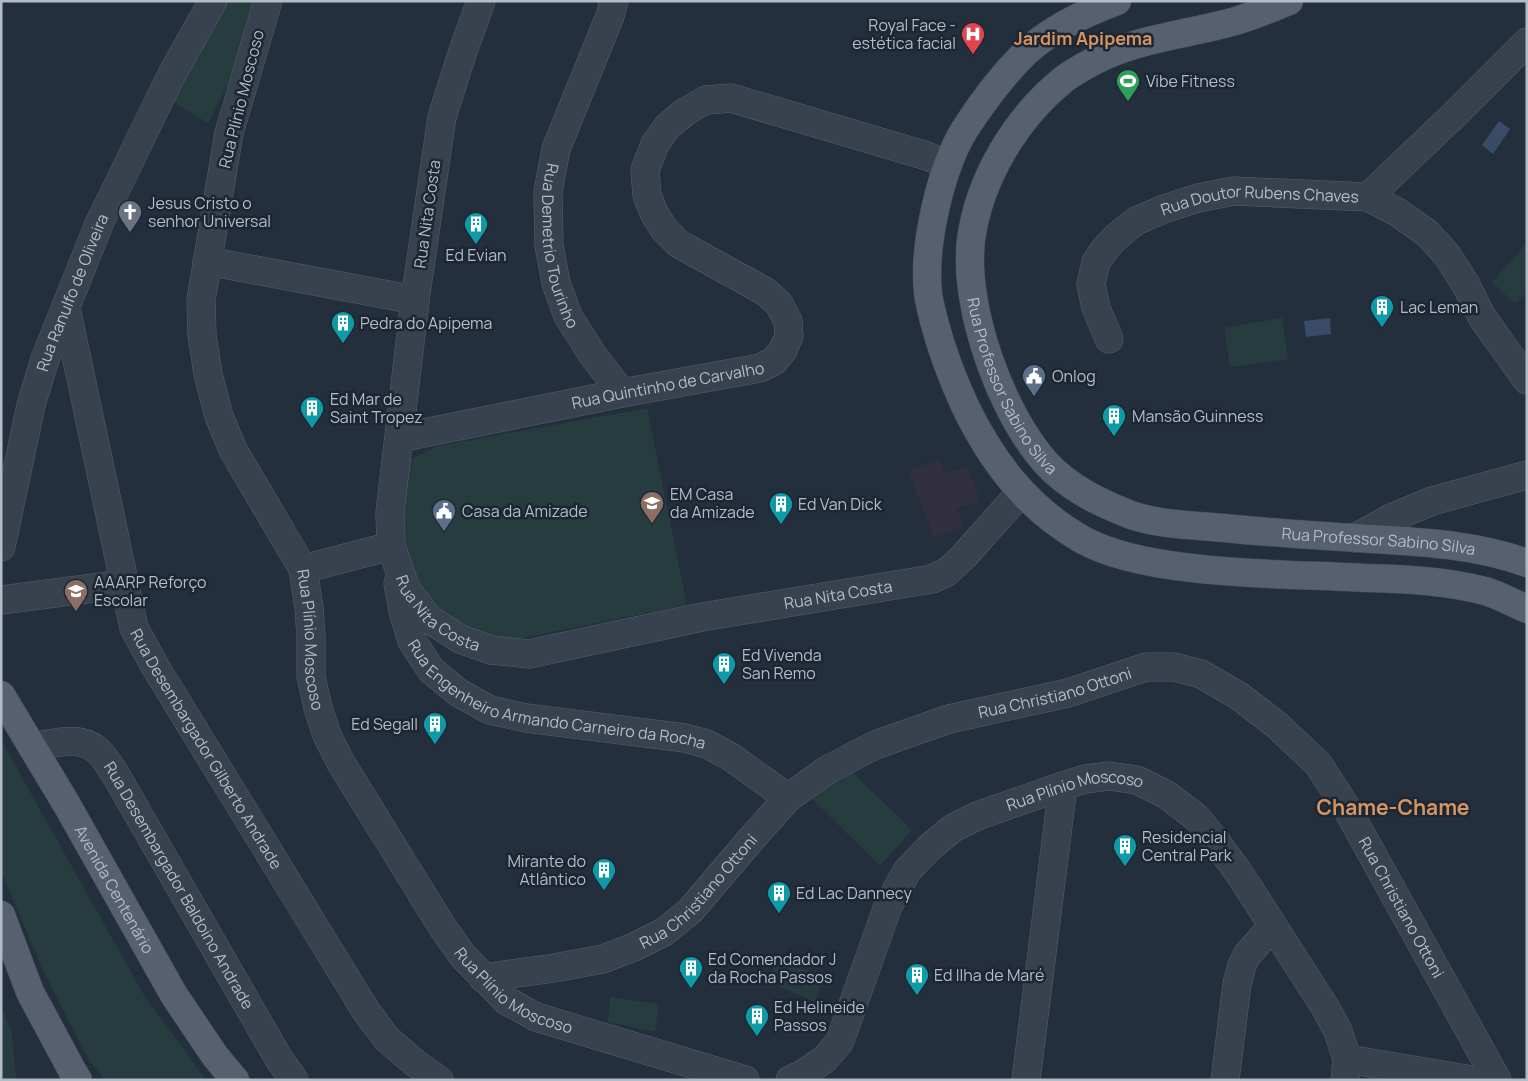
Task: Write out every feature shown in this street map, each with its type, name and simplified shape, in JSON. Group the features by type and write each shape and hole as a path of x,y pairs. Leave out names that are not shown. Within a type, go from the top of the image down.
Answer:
{"main road":[{"path":"1117,1 1084,6 1026,53 997,85 964,131 948,165 936,208 928,254 928,294 940,344 952,380 982,440 994,459 1021,492 1050,518 1084,541 1124,556 1167,565 1216,571 1411,579 1488,592 1527,609"},
{"name":"Rua Professor Sabino Silva","path":"1289,1 1229,23 1124,47 1095,60 1064,79 1016,128 1000,154 989,178 971,239 973,302 989,359 1002,391 1016,419 1047,464 1066,481 1084,493 1107,506 1135,516 1161,522 1242,530 1417,542 1504,555 1527,563"},
{"name":"Avenida Centenário","path":"1,695 72,814 174,995 235,1080"},
{"path":"1,915 30,992 72,1077"}],"street":[{"name":"Rua Ranulfo de Oliveira","path":"1,547 31,405 45,359 108,207 172,74 213,1"},
{"name":"Rua Plínio Moscoso","path":"268,1 229,133 201,300 202,335 208,374 218,416 233,450 303,569 309,608 311,676 318,708 327,735 341,763 443,928 462,956 507,1001 536,1017 745,1080"},
{"name":"Rua Nita Costa","path":"481,1 442,117 415,300 390,512 391,546 406,589 429,619 460,639 491,650 529,654 702,617 932,579 947,572 964,556 1021,492"},
{"name":"Rua Demetrio Tourinho","path":"614,1 610,16 556,149 548,192 548,245 556,283 568,316 592,354 622,393"},
{"path":"1368,197 1527,42"},
{"name":"Rua Quintinho de Carvalho","path":"399,438 622,393 760,368 774,361 783,350 789,336 788,320 779,304 766,292 679,244 664,229 654,213 648,195 645,170 655,144 667,127 685,112 706,100 731,98 926,156 948,165"},
{"name":"Rua Doutor Rubens Chaves","path":"1109,339 1096,308 1092,284 1096,262 1116,237 1136,222 1164,209 1198,198 1234,192 1368,197 1396,212 1427,233 1442,250 1466,285 1482,317 1527,380"},
{"path":"207,261 415,300"},
{"name":"Rua Desembargador Gilberto Andrade","path":"66,308 134,628 156,668 366,1011 387,1039 415,1064 439,1080"},
{"path":"1355,538 1392,518 1432,501 1527,474"},
{"path":"303,569 391,546"},
{"name":"Rua Engenheiro Armando Carneiro da Rocha","path":"391,546 403,611 412,641 431,670 458,693 490,710 526,718 686,738 707,744 731,757 788,798"},
{"path":"1,600 124,584"},
{"name":"Rua Christiano Ottoni","path":"483,978 603,959 634,947 664,932 690,911 788,798 827,770 875,745 949,719 1068,693 1146,667 1174,666 1201,674 1239,696 1270,720 1318,764 1346,806 1497,1080"},
{"name":"Rua Desembargador Baldoino Andrade","path":"32,747 73,740 85,742 96,749 105,759 279,1059 294,1080"},
{"name":"Rua Plínio Moscoso","path":"790,1080 803,1074 825,1059 840,1041 888,906 907,871 924,853 953,828 977,816 1085,779 1108,776 1137,780 1167,795 1197,818 1239,873 1325,1007 1338,1031 1346,1069"},
{"path":"1026,1080 1063,786"},
{"path":"1225,1080 1237,984 1242,965 1247,955 1272,926"},
{"path":"1346,1069 1472,1080"}],"shaded area":[{"path":"939,460 944,474 967,466 980,501 957,509 964,526 934,537 908,471"}],"green space":[{"path":"213,1 251,1 255,17 237,67 208,123 169,99"},
{"path":"1527,243 1527,292 1515,304 1492,282"},
{"path":"1282,318 1288,359 1230,367 1224,328"},
{"path":"647,408 687,605 518,639 472,632 433,606 409,566 401,510 408,461 438,446"},
{"path":"1,740 145,997 206,1080 105,1080 89,1060 41,966 1,871"},
{"path":"844,764 912,830 880,866 811,798"},
{"path":"777,959 824,978 815,1002 768,982"},
{"path":"610,997 659,1004 655,1032 608,1022"},
{"path":"1,1006 12,1032 16,1080 1,1080"}],"water":[{"path":"1499,121 1510,129 1493,154 1482,145"},
{"path":"1330,318 1331,334 1306,337 1304,321"}],"place":[{"name":"Royal Face - estética facial","path":"973,55"},
{"name":"Vibe Fitness","path":"1128,102"},
{"name":"Jesus Cristo o senhor Universal","path":"130,233"},
{"name":"Ed Evian","path":"476,245"},
{"name":"Lac Leman","path":"1382,328"},
{"name":"Pedra do Apipema","path":"343,344"},
{"name":"Onlog","path":"1034,397"},
{"name":"Ed Mar de Saint Tropez","path":"312,429"},
{"name":"Mansão Guinness","path":"1114,437"},
{"name":"EM Casa da Amizade","path":"652,524"},
{"name":"Ed Van Dick","path":"781,525"},
{"name":"Casa da Amizade","path":"444,532"},
{"name":"AAARP Reforço Escolar","path":"76,612"},
{"name":"Ed Vivenda San Remo","path":"724,685"},
{"name":"Ed Segall","path":"435,745"},
{"name":"Residencial Central Park","path":"1125,867"},
{"name":"Mirante do Atlântico","path":"604,891"},
{"name":"Ed Lac Dannecy","path":"779,914"},
{"name":"Ed Comendador J da Rocha Passos","path":"691,989"},
{"name":"Ed Ilha de Maré","path":"917,996"},
{"name":"Ed Helineide Passos","path":"757,1037"}],"district":[{"name":"Jardim Apipema","path":"1083,38"},
{"name":"Chame-Chame","path":"1393,807"}]}
